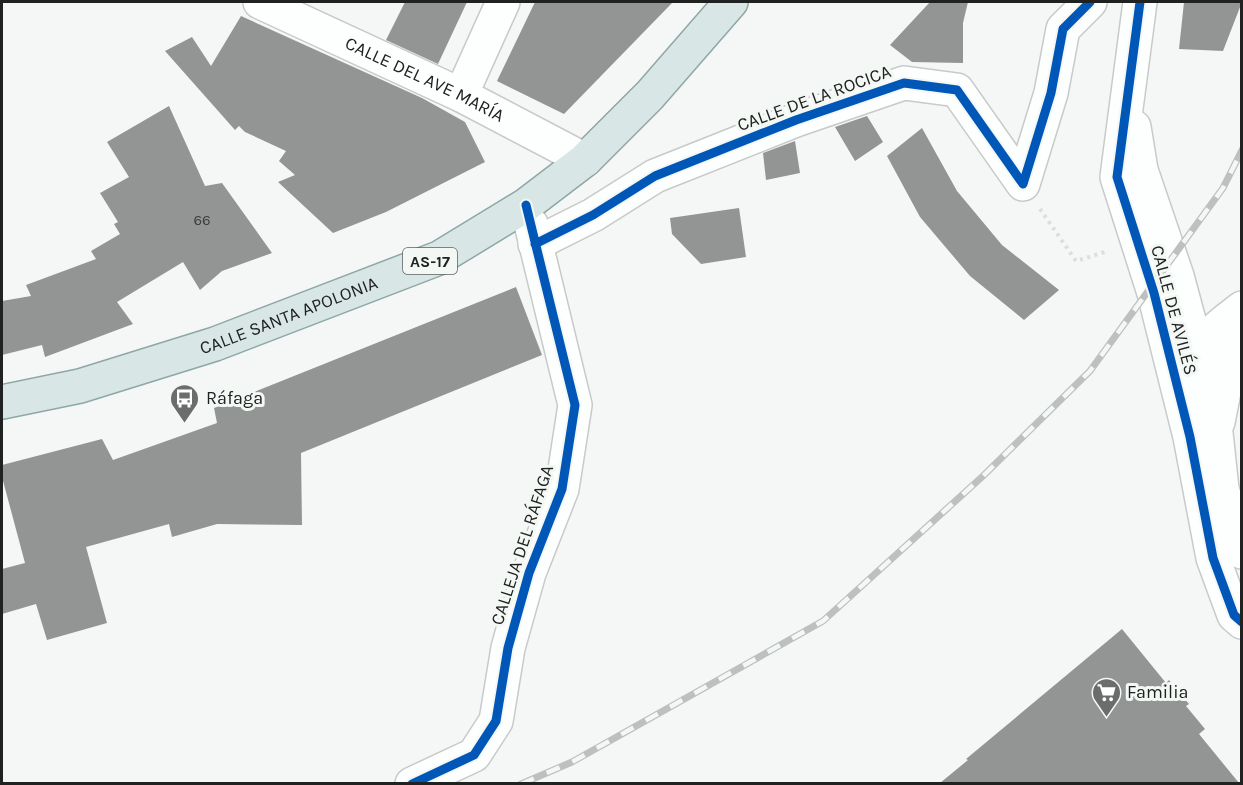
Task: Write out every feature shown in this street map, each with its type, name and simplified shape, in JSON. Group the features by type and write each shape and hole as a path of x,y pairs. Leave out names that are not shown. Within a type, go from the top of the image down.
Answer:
{"main road":[{"name":"CALLE SANTA APOLONIA","path":"2,402 80,386 215,344 439,258 526,205 585,160 650,95 731,2"}],"street":[{"name":"CALLE DEL AVE MARÍA","path":"260,2 461,95 585,160"},
{"path":"461,95 503,2"},
{"path":"1023,184 1051,93 1063,29 1090,2"},
{"name":"CALLE DE AVILÉS","path":"1140,2 1130,96 1117,177 1138,241 1166,285"},
{"name":"CALLE DE LA ROCICA","path":"536,244 593,214 655,176 796,120 904,83 957,90 1023,184"},
{"name":"CALLE DE AVILÉS","path":"1130,96 1141,170 1166,285 1203,435 1240,539"},
{"name":"CALLEJA DEL RÁFAGA","path":"412,783 474,755 496,721 508,648 529,573 562,489 575,405 526,205"},
{"path":"1166,285 1241,325"},
{"path":"1166,285 1178,330 1197,350 1203,435"},
{"path":"1197,350 1209,334 1241,325"},
{"path":"1203,435 1226,381 1241,325"},
{"name":"CALLE DE AVILÉS","path":"1203,435 1213,558 1234,615 1242,622"}],"path":[{"path":"1023,184 1076,261 1138,241"}],"building":[{"path":"405,2 467,2 438,64 386,40"},
{"path":"535,2 673,2 564,114 497,81"},
{"path":"930,2 968,2 963,23 963,63 912,62 890,45"},
{"path":"1184,2 1242,2 1223,51 1179,49"},
{"path":"241,16 422,98 465,122 485,162 386,212 333,233 278,182 295,175 279,161 286,151 245,132 239,126 235,130 165,51 192,37 211,66"},
{"path":"169,106 205,186 222,183 272,253 222,271 200,290 183,262 117,302 133,324 45,357 42,345 2,355 2,301 31,296 26,285 96,259 91,251 120,234 114,224 118,222 100,193 129,177 107,142"},
{"path":"867,116 883,142 855,161 835,127"},
{"path":"922,128 957,191 1002,245 1059,290 1024,320 970,276 920,217 887,156"},
{"path":"795,141 800,173 766,180 763,153"},
{"path":"739,208 746,257 701,264 672,234 670,218"},
{"path":"516,287 542,355 301,453 302,525 217,524 172,537 169,524 86,547 107,623 47,640 36,604 2,614 2,569 25,563 2,477 2,465 102,439 113,460 217,423 214,408"},
{"name":"Familia","path":"1122,629 1166,683 1169,680 1189,704 1186,706 1205,729 1199,734 1239,783 940,783 968,760 966,759"}],"railway":[{"path":"521,784 572,762 823,621 983,476 1090,371 1223,188 1242,150"}],"cycle path":[{"path":"535,244 593,215 655,176 796,120 904,83 957,90 1023,184 1051,93 1063,29 1090,2"},
{"path":"1140,2 1117,177 1154,293 1190,437 1213,558 1234,615 1242,622"},
{"path":"412,784 474,755 496,721 508,648 529,573 562,489 575,405 526,205"}],"place":[{"name":"Ráfaga","path":"185,424"},
{"name":"Familia","path":"1106,718"}]}
